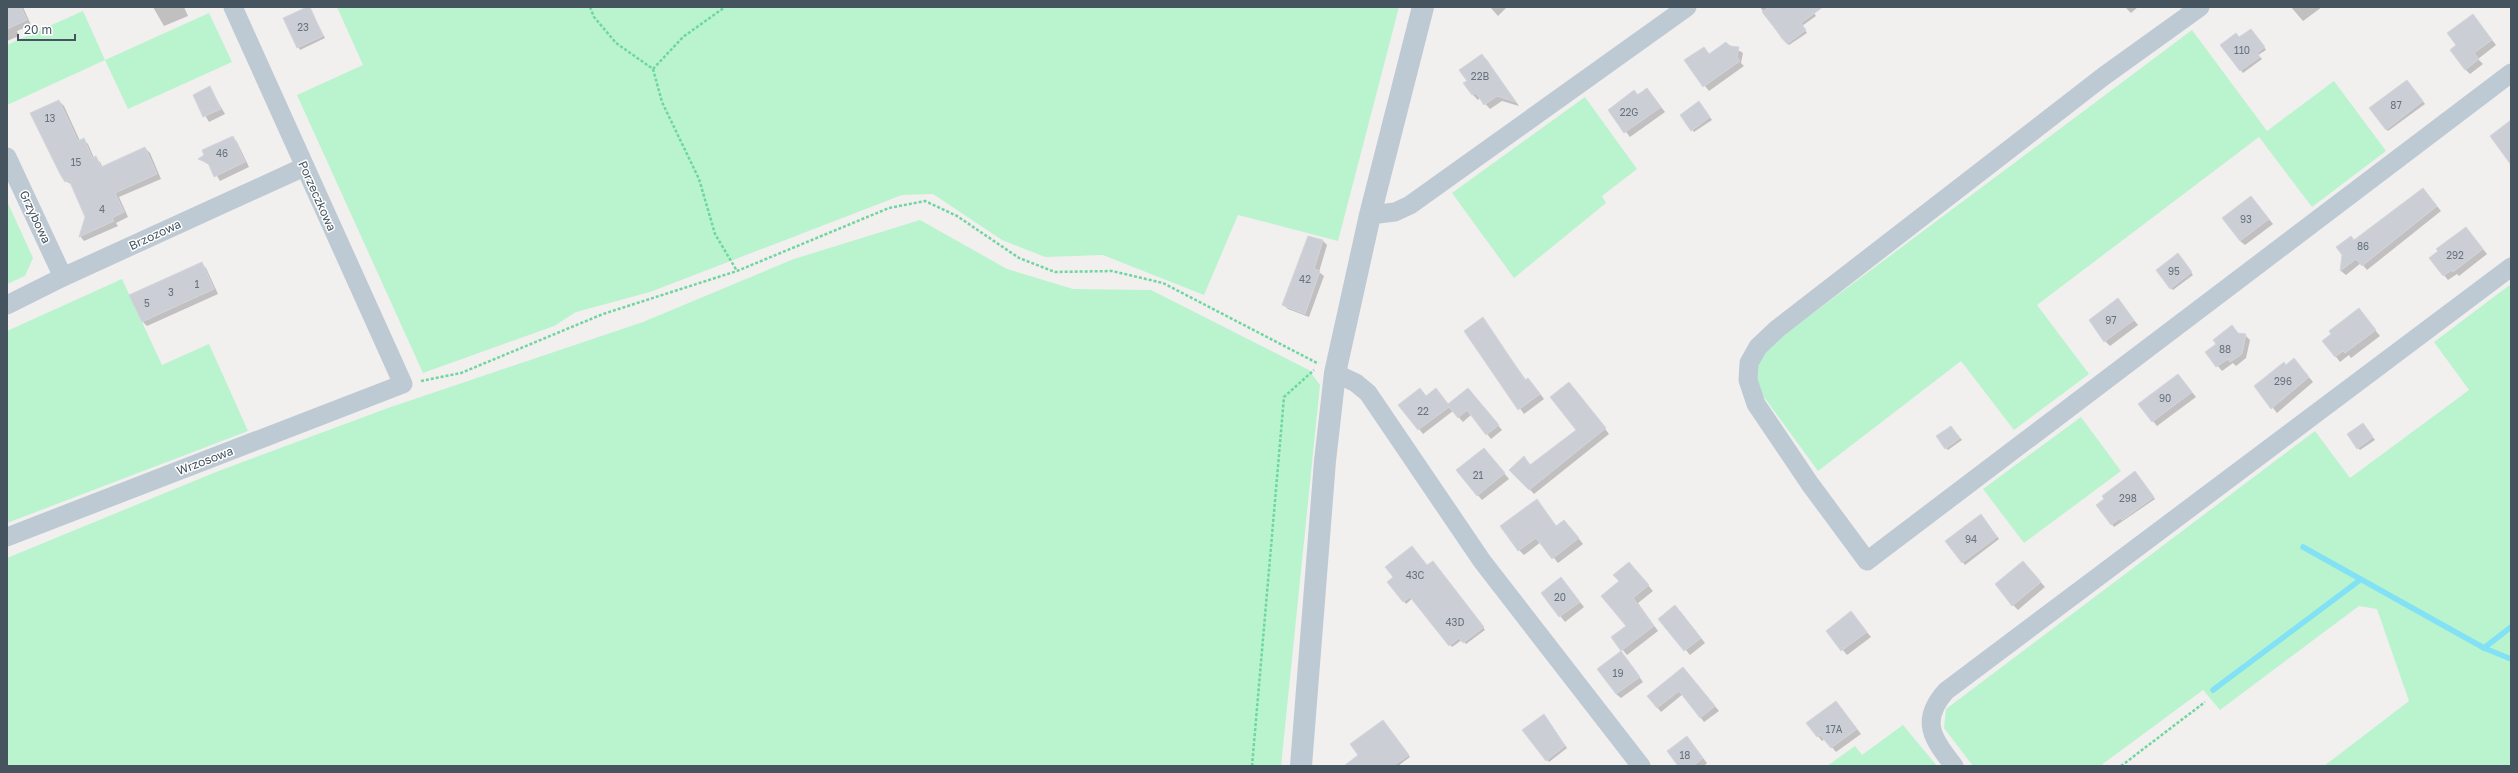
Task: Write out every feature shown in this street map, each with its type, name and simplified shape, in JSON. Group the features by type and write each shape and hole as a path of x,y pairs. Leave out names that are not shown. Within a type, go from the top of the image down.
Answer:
{"street":[{"name":"Porzeczkowa","path":"233,7 403,384"},
{"path":"1301,766 1325,461 1325,372 1370,215 1423,7"},
{"path":"1370,215 1395,212 1410,205 1687,7"},
{"path":"2200,7 2104,76 1782,325 1758,347 1749,363 1748,380 1756,404 1810,484 1867,561 2511,73"},
{"name":"Grzybowa","path":"7,157 63,277"},
{"name":"Brzozowa","path":"7,305 63,277 304,167"},
{"path":"1954,766 1940,748 1932,734 1930,719 1933,709 1946,691 2511,267"},
{"path":"1325,372 1356,383 1368,393 1482,561 1641,766"},
{"name":"Wrzosowa","path":"7,537 403,384"}],"path":[{"path":"590,7 594,17 616,43 653,69 662,102 699,179 715,234 737,271"},
{"path":"653,69 683,37 725,7"},
{"path":"403,384 461,373 602,314 737,271 889,208 925,201 957,216 1019,258 1055,272 1112,271 1163,283 1325,372 1284,397 1252,766"},
{"path":"2121,766 2206,702"}],"green space":[{"path":"337,7 1399,7 1338,241 1238,215 1204,295 1103,255 1045,257 1002,240 933,194 902,195 650,292 576,312 554,326 423,373 297,95 363,65"},
{"path":"83,11 105,60 7,105 7,45"},
{"path":"209,13 232,62 128,109 105,60"},
{"path":"2192,30 2267,131 2334,81 2386,151 2312,207 2259,137 2037,305 2089,374 2014,430 1961,361 1818,471 1753,382 1760,353"},
{"path":"1585,97 1637,169 1602,196 1606,203 1514,278 1452,193"},
{"path":"7,201 33,258 25,276 7,284"},
{"path":"920,220 1007,269 1073,289 1151,290 1309,370 1320,385 1281,766 7,766 7,558 216,472 388,408 643,322 794,259"},
{"path":"122,279 162,365 209,344 248,431 7,523 7,331"},
{"path":"2511,284 2511,764 2508,766 2324,766 2409,701 2377,609 2359,606 2220,710 2203,690 2100,766 1973,766 1944,728 1946,709 2315,431 2350,478 2469,390 2434,342"},
{"path":"2081,417 2121,471 2024,543 1983,489"},
{"path":"1903,725 1937,766 1827,766 1855,746 1862,755"}],"building":[{"path":"7,7 21,7 27,20 7,29"},
{"path":"310,7 323,36 297,48 283,18"},
{"path":"1770,7 1823,7 1801,23 1806,30 1787,44 1762,12"},
{"path":"2473,14 2492,40 2474,53 2479,59 2465,70 2450,50 2456,45 2447,33"},
{"path":"2251,29 2265,47 2257,53 2260,57 2240,71 2220,45 2236,33 2239,37"},
{"path":"1726,42 1729,46 1739,47 1737,57 1740,61 1703,87 1684,60 1704,47 1709,54"},
{"path":"1482,54 1516,102 1497,96 1484,105 1476,93 1472,95 1463,83 1467,81 1459,70"},
{"path":"2407,80 2423,101 2386,130 2369,108"},
{"path":"210,86 221,109 203,117 193,95"},
{"path":"1647,88 1661,107 1624,133 1608,110 1634,90 1638,95"},
{"path":"59,100 78,141 84,138 92,158 96,156 101,167 145,147 157,174 115,193 124,212 112,218 114,221 79,237 85,217 69,180 65,182 60,174 30,113"},
{"path":"1699,101 1710,117 1691,131 1680,115"},
{"path":"2511,120 2511,165 2490,136"},
{"path":"233,136 245,162 214,177 208,163 198,159 204,155 202,150"},
{"path":"2423,188 2437,206 2362,266 2356,259 2340,271 2342,255 2336,247 2351,236 2354,240"},
{"path":"2251,196 2269,219 2240,241 2222,218"},
{"path":"2466,227 2483,249 2453,272 2452,270 2443,276 2429,258 2438,251 2436,249"},
{"path":"1308,236 1323,240 1314,269 1320,271 1305,314 1282,305"},
{"path":"2178,253 2192,272 2170,289 2156,270"},
{"path":"202,262 214,289 142,322 129,295"},
{"path":"2118,298 2134,320 2104,342 2089,320"},
{"path":"2359,308 2376,330 2345,353 2343,351 2335,357 2322,341 2331,334 2329,331"},
{"path":"1483,317 1525,380 1528,378 1540,394 1518,410 1464,331"},
{"path":"2232,325 2238,333 2246,334 2242,354 2230,362 2228,359 2216,367 2205,352 2216,344 2213,340"},
{"path":"2294,358 2309,377 2271,409 2254,386 2284,362 2286,365"},
{"path":"2178,374 2192,392 2152,422 2138,404"},
{"path":"1569,382 1606,428 1529,490 1509,470 1524,456 1530,465 1576,430 1550,397"},
{"path":"1420,388 1426,396 1436,388 1448,404 1468,388 1499,425 1486,435 1467,410 1458,418 1449,407 1418,430 1398,405"},
{"path":"2363,423 2373,437 2357,449 2347,434"},
{"path":"1951,426 1960,438 1945,449 1936,436"},
{"path":"1484,448 1505,473 1477,496 1456,470"},
{"path":"2135,471 2154,497 2122,520 2120,518 2111,525 2096,505 2104,499 2102,496"},
{"path":"1537,499 1556,526 1564,520 1579,538 1552,559 1536,538 1518,551 1500,526"},
{"path":"1981,514 1997,537 1962,563 1945,541"},
{"path":"1412,546 1427,565 1433,561 1484,627 1463,643 1459,638 1449,646 1410,597 1403,602 1387,582 1393,577 1385,567"},
{"path":"2023,561 2041,582 2012,606 1995,584"},
{"path":"1629,562 1649,585 1633,598 1654,626 1621,651 1611,637 1626,626 1601,596 1619,581 1613,575"},
{"path":"1561,577 1580,602 1559,617 1541,593"},
{"path":"1675,605 1701,638 1684,651 1658,619"},
{"path":"1851,611 1867,632 1841,651 1826,631"},
{"path":"1621,651 1640,677 1616,694 1597,669"},
{"path":"1683,667 1715,706 1700,718 1679,691 1657,708 1647,696"},
{"path":"1836,701 1857,729 1831,748 1820,735 1817,737 1806,723"},
{"path":"1544,714 1565,746 1546,761 1522,730"},
{"path":"1383,720 1409,755 1393,766 1344,766 1358,755 1350,744"},
{"path":"1687,736 1703,758 1693,766 1678,766 1667,751"}],"waterway":[{"path":"2303,547 2484,648 2511,659"},
{"path":"2213,690 2360,580"},
{"path":"2484,648 2511,627"}]}
